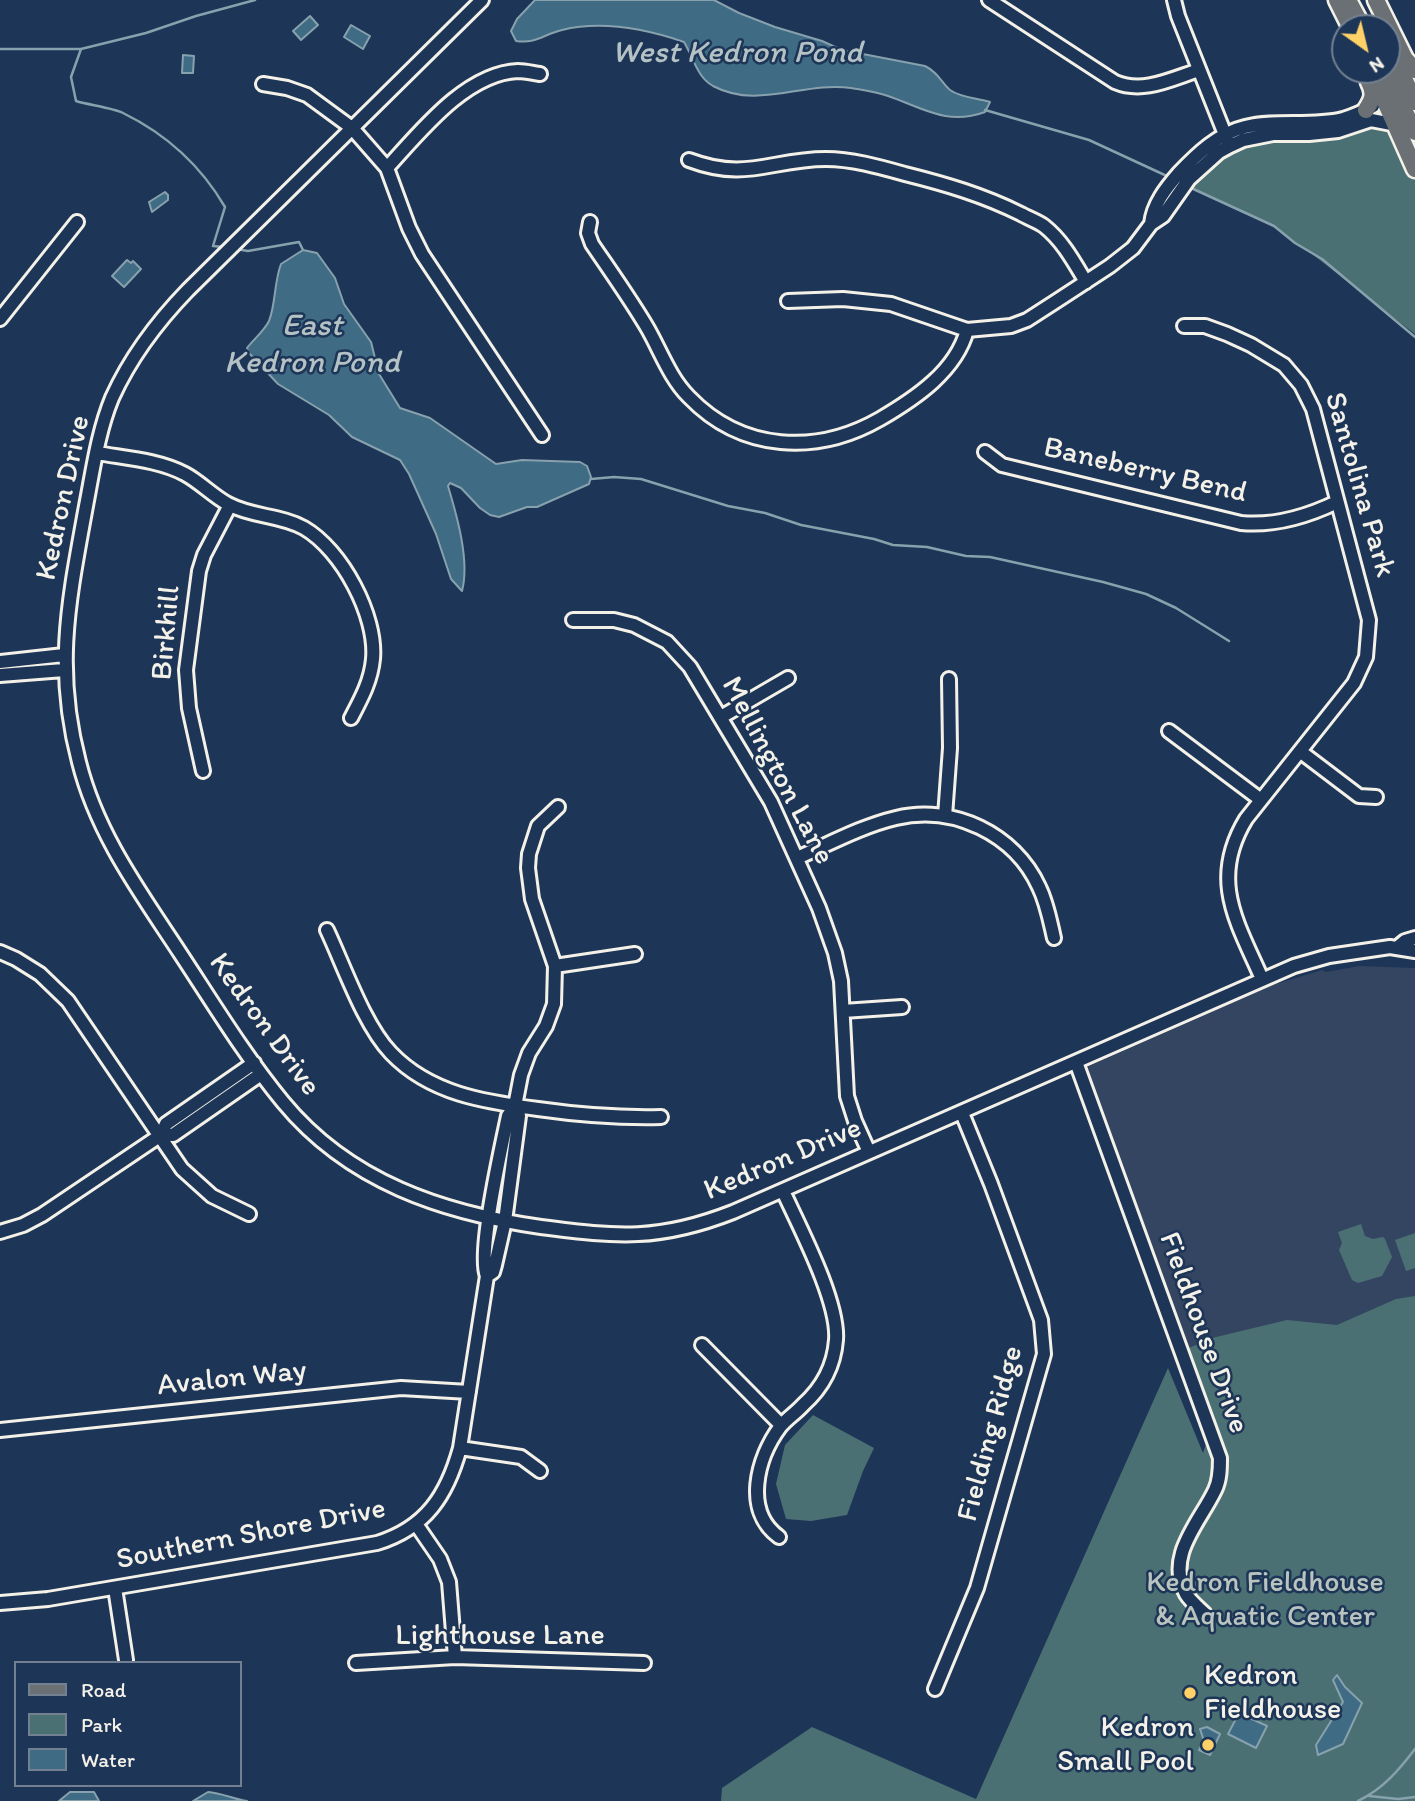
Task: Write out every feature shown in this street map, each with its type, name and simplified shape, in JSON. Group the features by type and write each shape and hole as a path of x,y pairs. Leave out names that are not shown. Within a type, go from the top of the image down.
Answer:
{"main road":[{"path":"1376,0 1405,59 1415,70"},
{"path":"1401,71 1414,97"},
{"path":"1366,110 1374,92 1370,84"},
{"path":"1377,84 1415,169"},
{"path":"1390,84 1400,93 1414,97"},
{"path":"1385,101 1402,106 1415,132"}],"street":[{"name":"Kedron Drive","path":"482,0 164,315 145,339 121,379 102,428 68,604 64,655 68,711 78,761 99,822 119,859 261,1074 307,1127 335,1151 365,1171 424,1200 489,1219 590,1233 649,1235 715,1220 1294,966 1324,957 1399,946 1415,951"},
{"path":"989,0 1127,88 1144,88 1199,70"},
{"path":"1174,0 1227,141"},
{"path":"387,168 432,120 476,84 498,75 515,72 540,74"},
{"path":"263,84 307,95 352,128 387,168 409,228 422,254 542,435"},
{"path":"1227,141 1343,119 1385,101"},
{"path":"1301,128 1338,131 1371,120 1397,125"},
{"path":"788,301 844,299 891,304 967,330 994,329 1019,323 1086,282 1133,248 1151,224 1163,216 1189,179 1219,152 1227,141"},
{"path":"689,159 711,168 730,171 806,161 845,161 962,189 1043,226 1059,240 1086,282"},
{"path":"0,319 78,222"},
{"path":"590,222 588,233 592,244 635,308 680,386 706,413 747,435 774,442 818,443 859,430 886,416 932,383 962,346 967,330"},
{"name":"Santolina Park","path":"1184,326 1205,326 1263,351 1293,374 1301,385 1313,409 1367,608 1369,640 1366,657 1354,682 1246,820 1233,844 1228,861 1227,884 1232,910 1262,979"},
{"name":"Baneberry Bend","path":"985,452 1002,465 1241,523 1267,524 1324,509 1337,502"},
{"path":"97,453 182,472 230,505 303,528 325,544 343,566 364,611 373,643 370,679 351,718"},
{"name":"Birkhill","path":"203,771 189,708 186,670 199,571 204,555 230,505"},
{"name":"Mellington Lane","path":"573,620 614,620 634,625 659,637 679,653 721,717 775,810 828,930 841,981 848,1096 855,1121 869,1152"},
{"path":"0,662 64,655"},
{"path":"0,675 64,670"},
{"path":"721,717 788,678"},
{"path":"945,816 950,748 949,679"},
{"path":"1169,731 1261,800"},
{"path":"1301,752 1359,796 1376,797"},
{"path":"514,1106 520,1075 546,1026 554,1004 555,966 532,899 528,867 529,854 538,826 558,807"},
{"path":"797,858 883,821 911,815 945,816 980,827 1017,853 1039,887 1054,938"},
{"path":"327,930 362,1006 390,1052 412,1072 464,1096 514,1106 593,1117 662,1117"},
{"name":"Kedron Drive","path":"1399,946 1415,938"},
{"path":"0,952 40,974 68,1001 182,1168 198,1185 212,1196 249,1214"},
{"path":"555,966 635,954"},
{"path":"843,1011 902,1007"},
{"name":"Fieldhouse Drive","path":"1076,1062 1220,1458 1216,1489 1194,1525 1181,1555 1179,1576 1186,1596 1205,1614"},
{"path":"0,1232 23,1225 42,1215 160,1135 166,1124 254,1063"},
{"path":"160,1135 173,1135 261,1074"},
{"name":"Southern Shore Drive","path":"0,1603 14,1604 377,1544 394,1538 416,1524 438,1502 447,1487 460,1448 487,1276 484,1266 489,1219 508,1116 514,1106"},
{"name":"Southern Shore Drive","path":"487,1276 493,1272 505,1221 519,1116 514,1106"},
{"name":"Fielding Ridge","path":"935,1689 977,1588 1044,1354 1041,1320 991,1184 961,1113"},
{"path":"779,1537 768,1530 762,1521 757,1496 762,1462 781,1425 805,1404 825,1378 833,1360 836,1326 830,1300 783,1191"},
{"path":"702,1345 781,1425"},
{"name":"Avalon Way","path":"0,1430 401,1388 469,1392"},
{"path":"460,1448 521,1457 540,1471"},
{"path":"416,1524 440,1559 449,1582 455,1657"},
{"path":"115,1588 127,1660"},
{"name":"Lighthouse Lane","path":"356,1663 455,1657 644,1663"}],"shaded area":[{"path":"1359,966 1415,968 1415,1360 1215,1418 1085,1068 1273,985 1322,970 1326,972"}],"green space":[{"path":"1397,125 1415,174 1415,334 1268,223 1183,185 1219,152 1273,134"},
{"path":"1361,1224 1365,1236 1385,1239 1392,1257 1382,1276 1358,1283 1352,1280 1339,1250 1342,1243 1338,1232"},
{"path":"1415,1233 1415,1268 1406,1271 1395,1240"},
{"name":"Kedron Fieldhouse & Aquatic Center","path":"1415,1296 1415,1801 721,1801 722,1788 812,1727 976,1799 1168,1368 1203,1453 1215,1418 1189,1348 1212,1338 1287,1320 1337,1325 1396,1299"},
{"path":"813,1415 874,1448 847,1515 811,1521 786,1519 776,1484 785,1445"}],"water":[{"name":"West Kedron Pond","path":"535,0 714,0 739,13 842,50 925,66 954,93 990,102 985,112 959,117 935,114 883,95 851,88 816,88 764,95 730,93 713,86 703,77 684,42 655,33 624,27 593,26 562,30 530,41 516,41 511,31 517,19"},
{"path":"310,16 318,25 301,40 293,31"},
{"path":"351,25 370,36 363,49 344,37"},
{"path":"183,55 194,56 193,73 182,73"},
{"path":"165,192 168,200 152,212 149,202"},
{"name":"East Kedron Pond","path":"303,250 317,253 335,278 344,304 371,342 379,374 400,408 430,418 496,464 522,460 580,462 587,466 591,477 589,484 537,507 527,507 499,517 490,515 461,488 450,483 448,486 463,553 462,591 451,579 436,534 400,460 352,437 329,415 278,384 249,353 247,348 269,321 281,264"},
{"path":"127,260 131,263 133,261 141,269 124,287 112,276"},
{"path":"1337,1675 1362,1703 1343,1744 1318,1755 1316,1745 1343,1702 1333,1680"},
{"path":"1239,1713 1267,1726 1256,1748 1228,1734"},
{"name":"Kedron Small Pool","path":"1207,1727 1220,1734 1210,1755 1199,1750 1204,1741 1200,1729"},
{"path":"70,1792 94,1792 99,1801 59,1801"},
{"path":"208,1792 218,1794 247,1801 193,1801"}],"waterway":[{"path":"0,49 81,49 146,33 255,0"},
{"path":"81,49 71,77 76,101 119,111 139,121 168,141 194,165 225,207 213,246 223,247"},
{"path":"985,110 1089,140 1169,177"},
{"path":"1189,187 1274,226 1295,243 1322,259 1415,337"},
{"path":"236,249 248,251 299,242 303,250"},
{"path":"591,479 641,479 801,525 893,545 927,547 966,556 990,557 1103,582 1146,594 1176,608 1229,641"},
{"path":"1358,1801 1390,1778 1415,1749"},
{"path":"1369,1796 1398,1799 1415,1797"}],"place":[{"name":"Kedron Fieldhouse","path":"1190,1693"},
{"name":"Kedron Small Pool","path":"1208,1745"}]}
